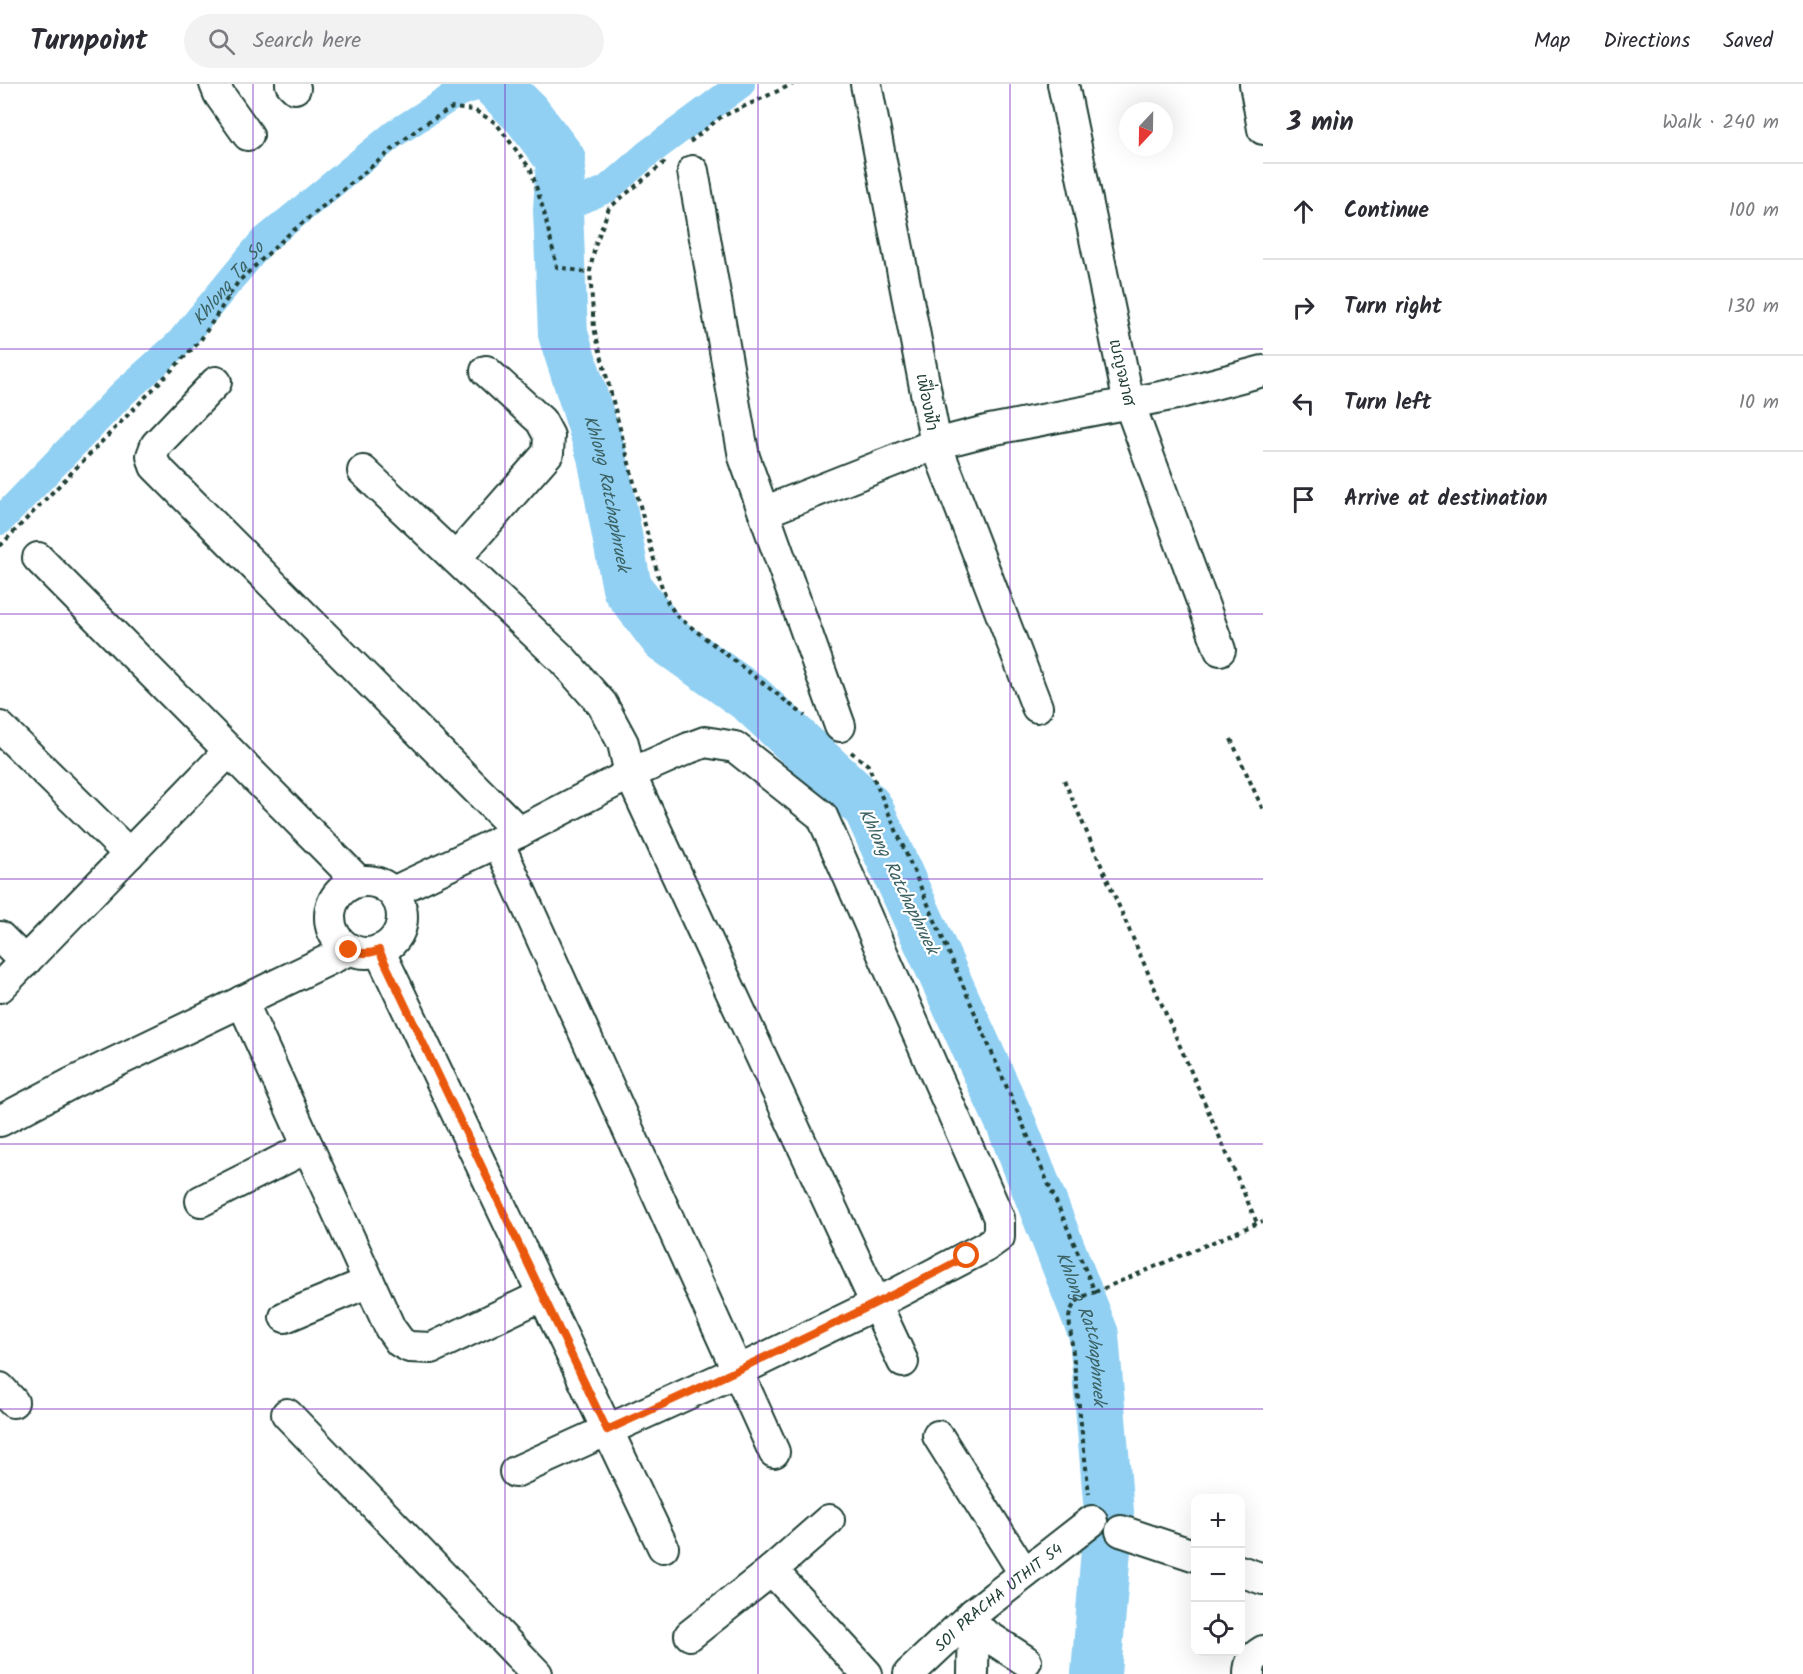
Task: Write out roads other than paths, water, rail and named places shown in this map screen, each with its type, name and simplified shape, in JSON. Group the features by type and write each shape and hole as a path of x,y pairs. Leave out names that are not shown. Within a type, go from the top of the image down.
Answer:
{"street":[{"path":"215,84 219,94 248,135"},
{"name":"เฟื่องฟ้า","path":"866,84 936,444 1037,707"},
{"name":"เบญจมาศ","path":"1063,84 1129,403 1220,650"},
{"path":"1255,84 1263,129"},
{"path":"683,158 744,457 764,512 834,733"},
{"path":"456,558 548,453 549,436 542,421 486,371"},
{"path":"764,512 936,444 990,430 1176,394 1263,371"},
{"path":"216,382 156,445 152,456 155,466 509,837 774,1452"},
{"path":"363,471 563,660 602,704 623,743 630,774 903,1362"},
{"path":"38,558 358,881"},
{"path":"0,727 129,854"},
{"path":"393,892 509,837 630,774 705,742 735,747 822,816 999,1218 999,1237 985,1247 876,1304 738,1371 515,1472"},
{"path":"0,987 229,751"},
{"path":"370,880 383,884 400,902 403,915 396,939 386,948 375,952 362,953 349,950 339,942 332,931 329,919 331,906 337,895 346,886 358,881 370,880"},
{"path":"0,937 25,962"},
{"path":"0,1121 72,1083 349,950"},
{"path":"379,950 663,1546"},
{"path":"242,1001 390,1328 400,1342 409,1347 432,1348 543,1294"},
{"path":"201,1201 308,1147"},
{"path":"285,1317 369,1282"},
{"path":"287,1414 537,1674"},
{"path":"938,1436 1024,1574"},
{"path":"690,1635 772,1570 829,1520"},
{"name":"SOI PRACHA UTHIT 54","path":"909,1674 974,1620 1024,1574 1092,1521"},
{"path":"1121,1531 1191,1554"},
{"path":"772,1570 867,1674"},
{"path":"1245,1573 1263,1579"},
{"path":"974,1620 1026,1661"},
{"path":"973,1674 974,1620"},
{"path":"1249,1674 1249,1665 1255,1655 1263,1651"}],"waterway":[{"name":"Khlong Ta So","path":"0,521 123,393 179,343 262,242 394,134 458,93 485,84"},
{"name":"Khlong Ratchaphruek","path":"496,84 527,115 561,160 558,210 563,334 602,456 627,588 665,638 751,699 868,808 1012,1126 1094,1335 1109,1512 1096,1674"},
{"path":"558,210 607,189 647,154 741,84"}]}
